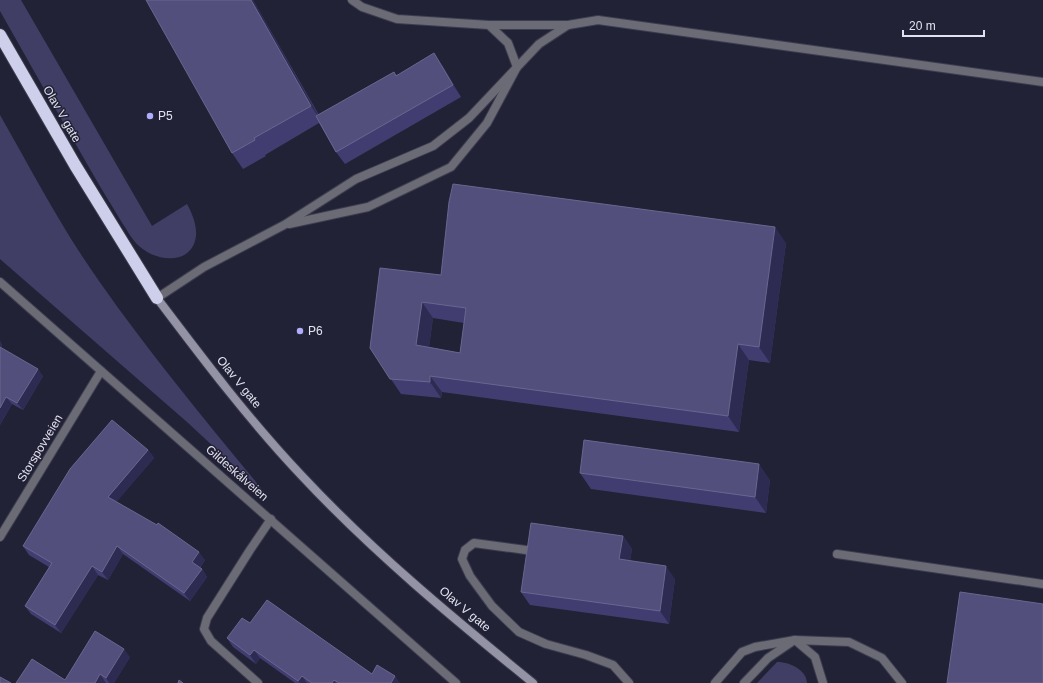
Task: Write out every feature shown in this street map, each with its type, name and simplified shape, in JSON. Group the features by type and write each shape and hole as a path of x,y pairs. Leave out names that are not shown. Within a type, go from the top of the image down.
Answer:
{"highway":[{"name":"Olav V gate","path":"0,34 122,244 157,298"}],"street":[{"path":"352,0 362,7 397,20 489,25 568,25 598,20 1043,82"},
{"path":"284,225 368,207 451,167 487,123 517,67 508,43 489,25"},
{"path":"157,298 204,266 284,225 356,179 433,146 469,118 539,44 568,25"},
{"name":"Gildeskålveien","path":"0,282 456,683"},
{"name":"Olav V gate","path":"157,298 250,418 302,476 357,531 437,605 533,683"},
{"name":"Storspovveien","path":"0,537 101,371"},
{"path":"258,683 211,641 204,629 207,618 271,519"},
{"path":"526,550 474,543 465,550 462,559 470,576 492,606 520,632 546,644 586,655 613,665 629,683"},
{"path":"838,554 1043,584"},
{"path":"744,683 768,658 795,640"},
{"path":"795,640 814,657 823,683"},
{"path":"715,683 742,652 755,646 795,640 849,642 882,658 902,683"}],"shaded area":[{"path":"0,0 21,0 152,226 187,204 194,219 196,228 196,236 193,246 188,252 181,257 163,258 146,251 136,244 94,176 0,11"},
{"path":"0,115 60,220 99,281 161,364 269,498 187,422 0,259"},
{"path":"777,662 787,663 796,667 804,674 807,683 757,683"}],"building":[{"path":"146,0 251,0 311,106 254,138 255,140 232,153"},
{"path":"434,53 453,85 336,152 316,116 394,72 396,76"},
{"path":"453,184 775,227 759,347 738,344 728,416 430,376 430,382 390,379 370,348 380,268 441,275 449,202","holes":["422,302 466,308 460,353 416,345"]},
{"path":"0,347 38,369 17,403 6,397 0,408"},
{"path":"112,420 148,450 108,497 157,525 158,523 199,552 192,562 202,569 184,593 117,546 102,572 92,566 55,625 25,606 52,563 23,546 70,469"},
{"path":"584,440 759,464 755,497 580,473"},
{"path":"531,523 623,536 619,559 666,566 660,611 521,592"},
{"path":"960,592 1043,604 1043,683 947,683"},
{"path":"267,600 372,674 377,665 395,676 391,683 339,683 334,680 332,683 312,683 302,676 298,681 254,650 250,655 227,638 242,618 250,623"},
{"path":"95,631 124,649 106,678 100,674 95,683 16,683 32,659 65,680"},
{"path":"0,677 11,683 0,683"}],"place":[{"name":"P5","path":"150,116"},
{"name":"P6","path":"300,331"}]}
